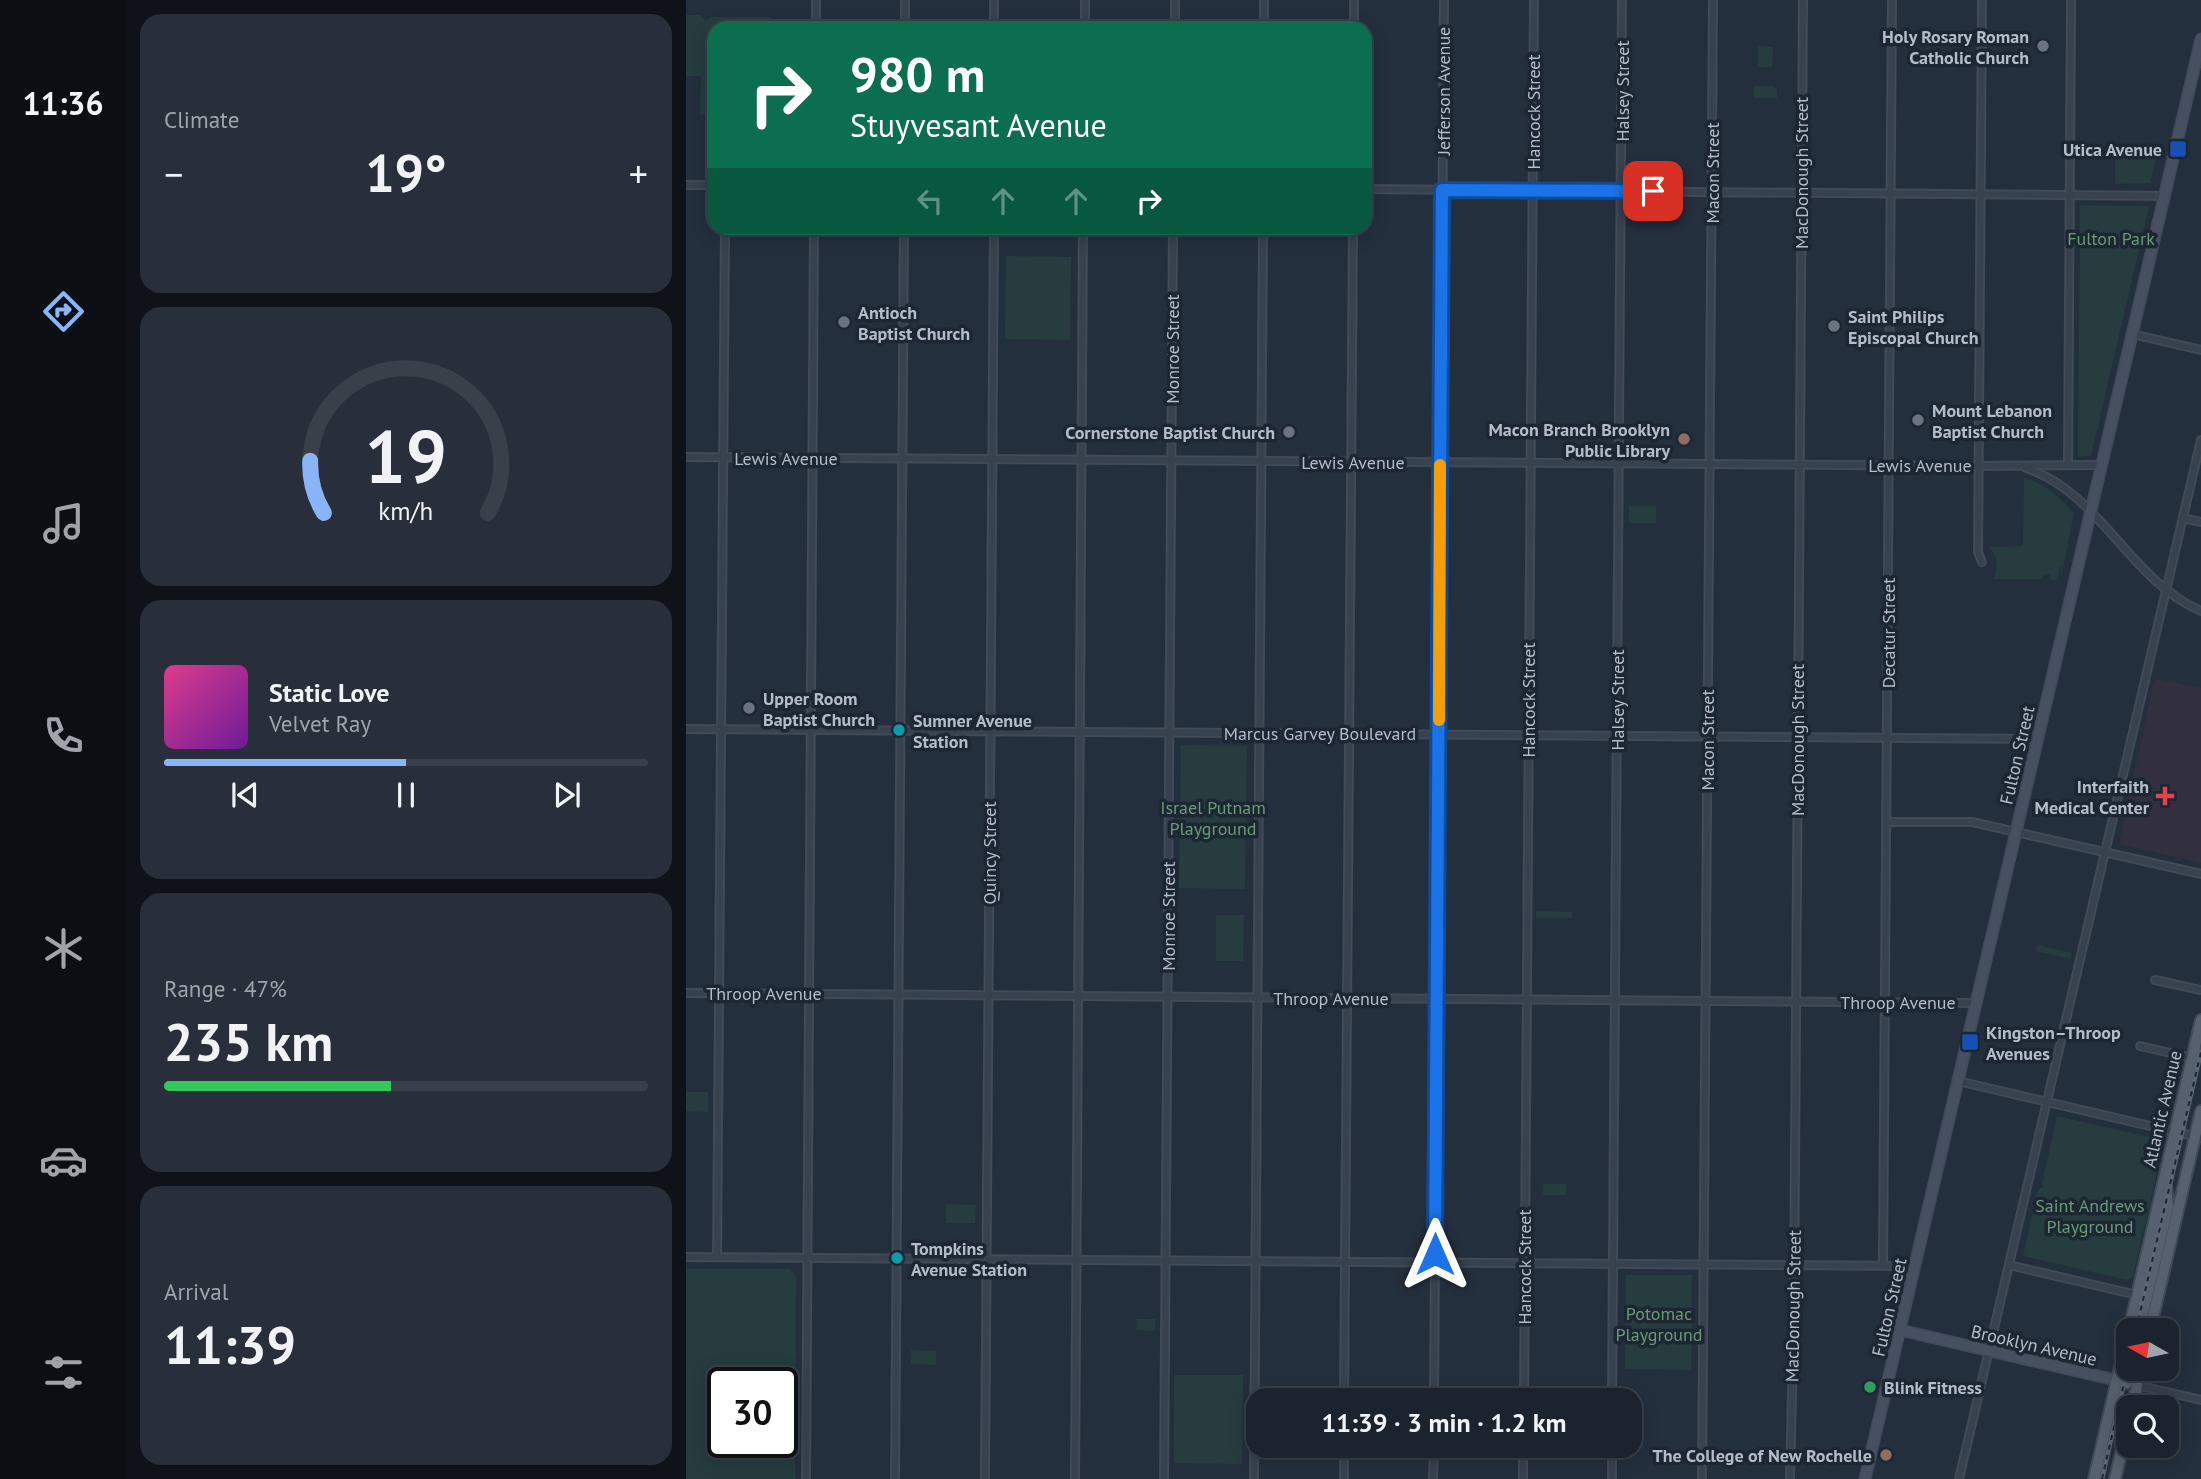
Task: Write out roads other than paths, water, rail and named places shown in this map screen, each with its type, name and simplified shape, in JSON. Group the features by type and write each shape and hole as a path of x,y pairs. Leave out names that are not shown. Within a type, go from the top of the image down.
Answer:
{"main road":[{"name":"Fulton Street","path":"1866,1479 2201,38"},
{"name":"Atlantic Avenue","path":"2131,1318 2201,1020"},
{"path":"2153,1318 2198,1137 2201,1111"},
{"path":"2142,1318 2168,1207 2165,1175"},
{"name":"Brooklyn Avenue","path":"1900,1330 2127,1383"},
{"name":"Atlantic Avenue","path":"2127,1383 2130,1395"},
{"name":"Atlantic Avenue","path":"2094,1479 2127,1383"},
{"path":"2115,1479 2120,1458"}],"street":[{"path":"816,0 816,21"},
{"path":"905,0 905,21"},
{"path":"994,0 994,21"},
{"path":"1085,0 1085,21"},
{"path":"1175,0 1175,21"},
{"path":"1264,0 1264,21"},
{"path":"1354,0 1354,21"},
{"name":"Jefferson Avenue","path":"1434,1388 1444,0"},
{"name":"Hancock Street","path":"1524,1388 1534,0"},
{"name":"Halsey Street","path":"1612,1388 1622,0"},
{"name":"Macon Street","path":"1702,1479 1713,0"},
{"name":"MacDonough Street","path":"1790,1479 1802,0"},
{"name":"Decatur Street","path":"1883,1265 1892,0"},
{"path":"1982,0 1978,466 1978,552 1982,562"},
{"path":"2068,464 2071,0"},
{"path":"686,185 707,185"},
{"path":"1372,189 2165,196"},
{"path":"717,1257 725,235"},
{"path":"806,1479 814,235"},
{"path":"895,1479 904,235"},
{"name":"Quincy Street","path":"985,1479 994,235"},
{"path":"1074,1479 1083,235"},
{"name":"Monroe Street","path":"1164,1479 1173,235"},
{"path":"1254,1479 1263,235"},
{"path":"1344,1388 1353,235"},
{"path":"2132,334 2201,350"},
{"path":"1959,1479 2201,440"},
{"name":"Lewis Avenue","path":"686,457 2101,465"},
{"name":"Lewis Avenue","path":"2020,466 2046,476 2073,493 2166,590 2201,611"},
{"path":"2183,518 2201,522"},
{"name":"Marcus Garvey Boulevard","path":"686,729 2038,739"},
{"path":"1886,822 1972,822 2201,874"},
{"path":"2155,980 2201,990"},
{"name":"Throop Avenue","path":"686,993 1976,1003"},
{"path":"2140,1046 2192,1058"},
{"path":"1958,1081 2198,1137"},
{"path":"686,1257 1915,1266"},
{"path":"2009,1265 2137,1295"},
{"name":"Brooklyn Avenue","path":"2127,1383 2201,1400"},
{"path":"1344,1458 1344,1479"},
{"path":"1433,1479 1434,1458"},
{"path":"1523,1458 1523,1479"},
{"path":"1612,1458 1612,1479"}],"railway":[{"path":"2139,1318 2201,1052"},
{"path":"2102,1479 2125,1381"}],"place":[{"name":"Holy Rosary Roman Catholic Church","path":"2043,46"},
{"name":"Utica Avenue","path":"2178,149"},
{"name":"Antioch Baptist Church","path":"844,322"},
{"name":"Saint Philips Episcopal Church","path":"1834,326"},
{"name":"Mount Lebanon Baptist Church","path":"1918,420"},
{"name":"Cornerstone Baptist Church","path":"1289,432"},
{"name":"Macon Branch Brooklyn Public Library","path":"1684,439"},
{"name":"Upper Room Baptist Church","path":"749,708"},
{"name":"Sumner Avenue Station","path":"899,730"},
{"name":"Interfaith Medical Center","path":"2165,796"},
{"name":"Kingston–Throop Avenues","path":"1970,1042"},
{"name":"Tompkins Avenue Station","path":"897,1258"},
{"name":"Blink Fitness","path":"1870,1387"},
{"name":"The College of New Rochelle","path":"1886,1455"}],"park label":[{"name":"Fulton Park","path":"2111,238"},
{"name":"Israel Putnam Playground","path":"1213,817"},
{"name":"Saint Andrews Playground","path":"2090,1215"},
{"name":"Potomac Playground","path":"1659,1323"}]}
